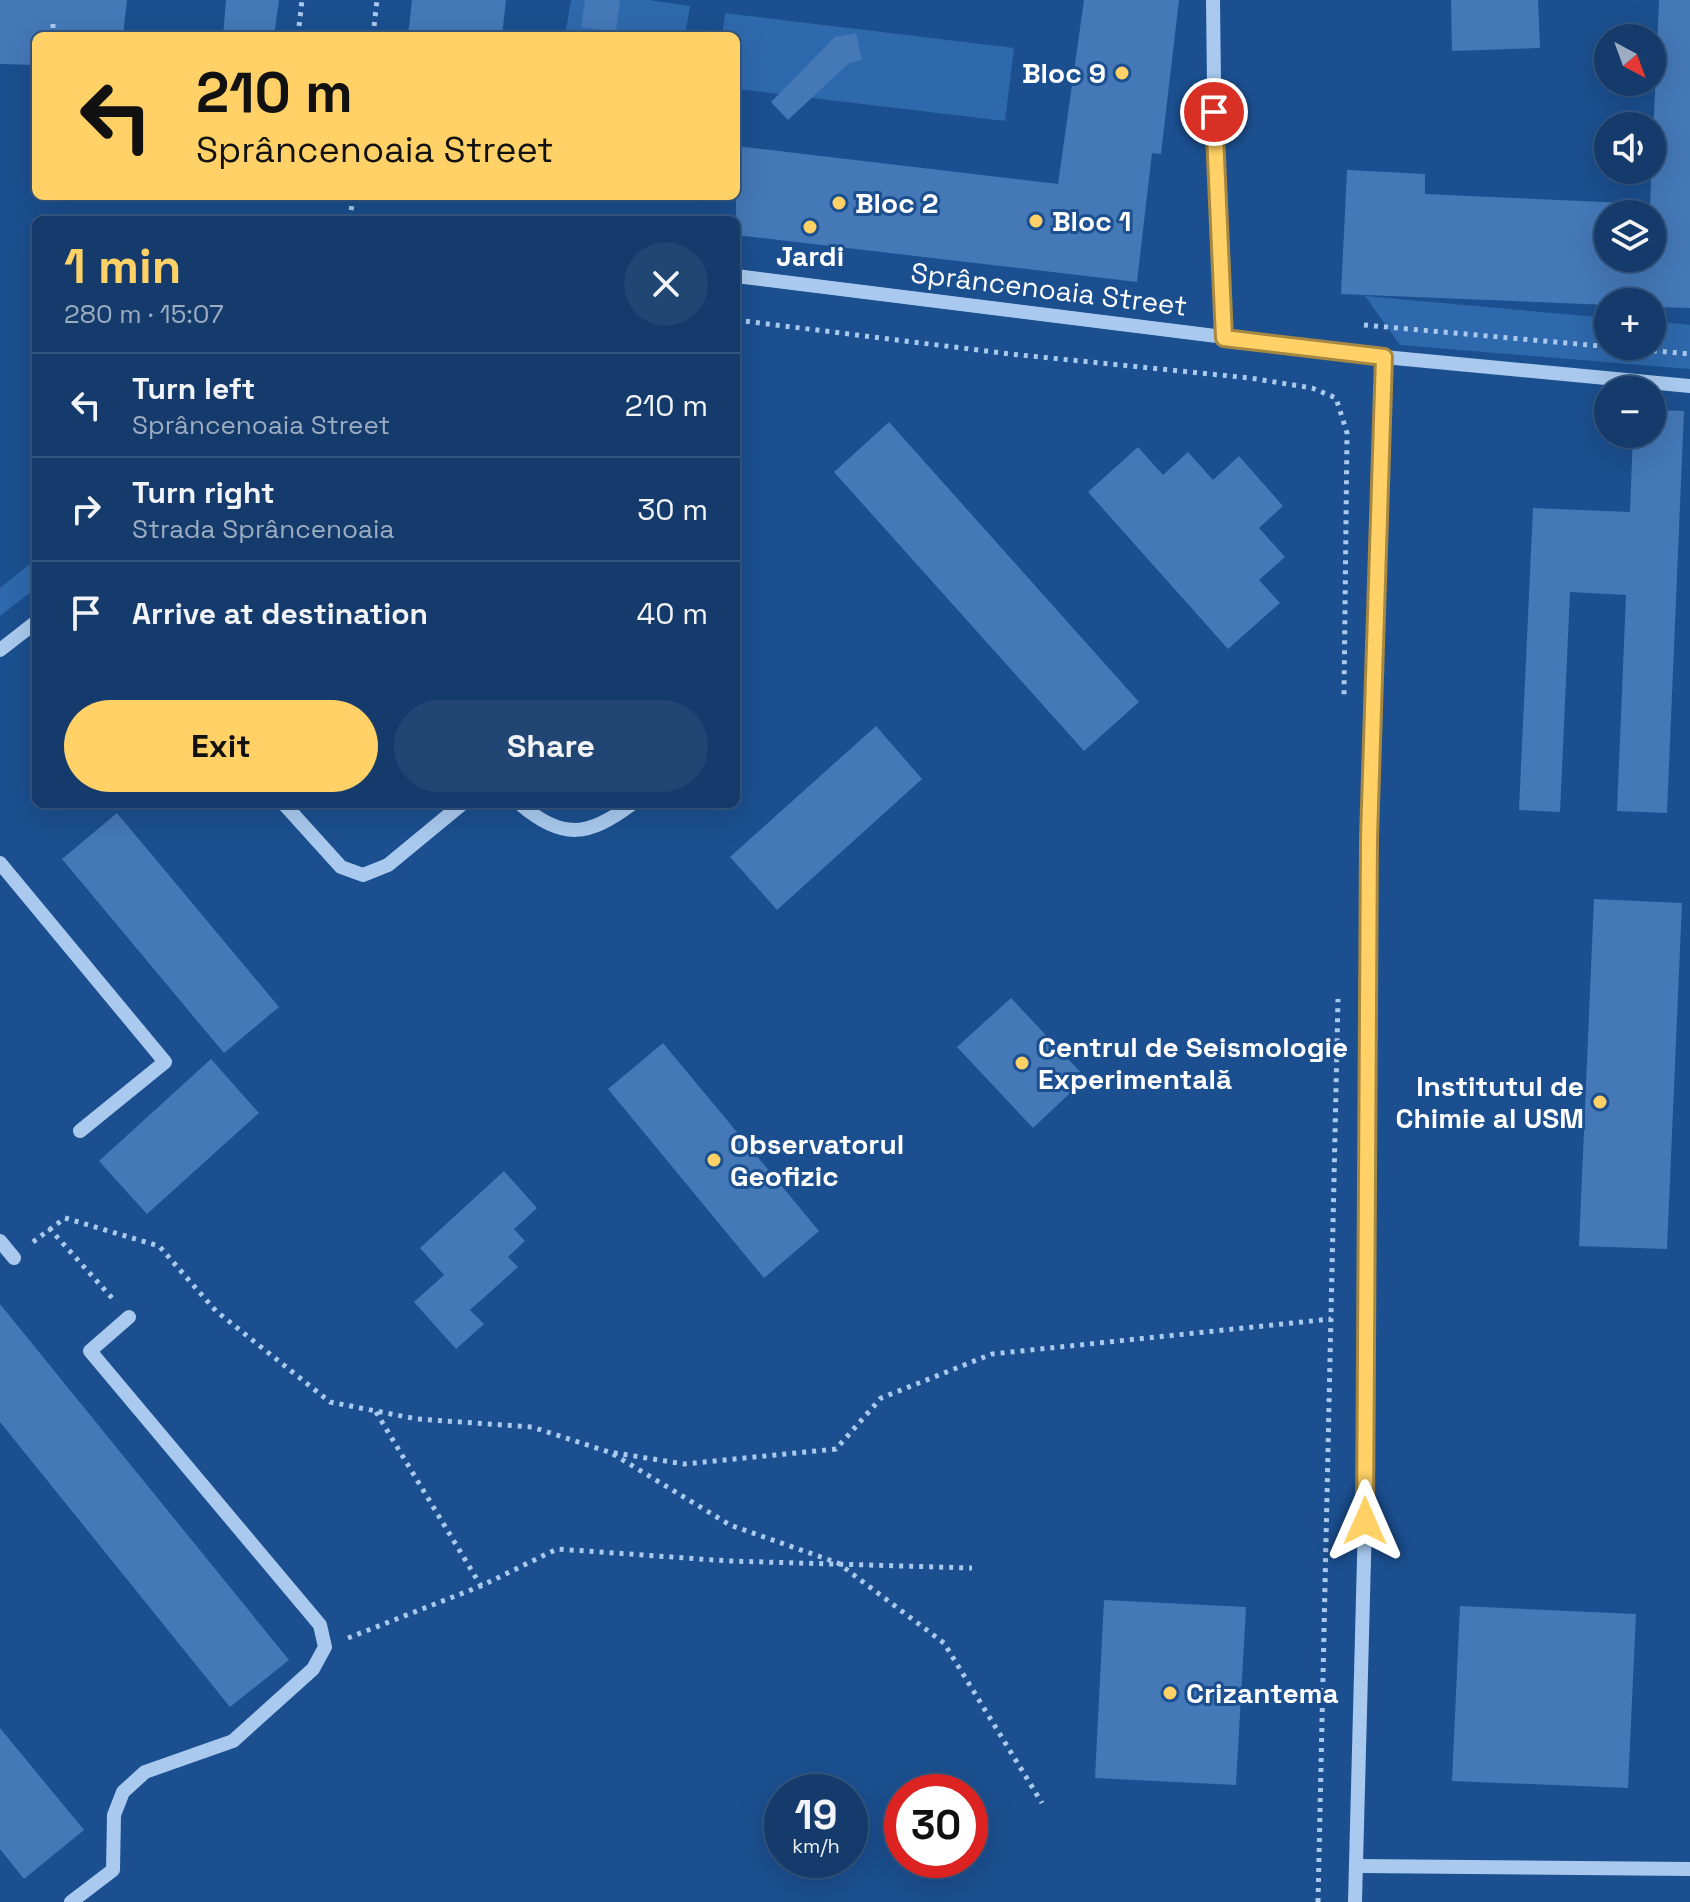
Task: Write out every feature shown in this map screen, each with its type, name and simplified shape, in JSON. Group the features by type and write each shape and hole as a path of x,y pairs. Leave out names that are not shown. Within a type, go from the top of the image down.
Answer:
{"street":[{"path":"1213,0 1215,168 1224,338"},
{"name":"Sprâncenoaia Street","path":"740,277 1384,357 1690,386"},
{"path":"1355,1902 1365,1505 1369,838 1384,357"},
{"path":"0,650 32,625"},
{"path":"288,808 341,867 363,875 388,865 457,808"},
{"path":"525,808 565,831 580,831 607,822 626,808"},
{"path":"0,863 165,1062 80,1131"},
{"path":"0,1241 14,1258"},
{"path":"71,1902 113,1870 114,1815 123,1792 145,1772 233,1741 313,1669 325,1647 320,1625 90,1351 129,1317"},
{"path":"1358,1866 1690,1869"}],"path":[{"path":"298,32 302,0"},
{"path":"373,32 377,0"},
{"path":"53,24 53,32"},
{"path":"740,320 1010,354 1250,378 1312,388 1336,398 1347,433 1344,703"},
{"path":"1362,325 1690,354"},
{"path":"1318,1902 1339,991"},
{"path":"14,1258 65,1218 159,1246 216,1311 330,1402 417,1419 532,1427 609,1452 684,1464 836,1449 881,1398 992,1354 1331,1319"},
{"path":"49,1228 129,1317"},
{"path":"376,1411 481,1586"},
{"path":"609,1452 730,1525 838,1563 944,1643 1042,1803"},
{"path":"325,1647 481,1586 557,1549 729,1561 972,1568"}],"shaded area":[{"path":"571,0 649,0 690,6 686,32 566,32"},
{"path":"725,13 1014,48 1005,121 740,89 740,32 723,32"},
{"path":"1365,296 1594,317 1594,360 1666,360 1666,322 1690,325 1690,369 1400,345"},
{"path":"32,562 32,591 0,616 0,588"}],"building":[{"path":"0,0 127,0 123,32 32,32 32,65 0,64"},
{"path":"226,0 279,0 275,32 223,32"},
{"path":"412,0 506,0 502,32 408,32"},
{"path":"585,0 620,0 616,32 581,27"},
{"path":"1084,0 1179,0 1161,154 1152,153 1137,282 740,235 740,216 736,216 736,200 740,200 740,146 1058,184"},
{"path":"1451,0 1538,0 1540,48 1452,51"},
{"path":"1659,0 1690,0 1690,308 1666,307 1666,288 1594,288 1594,304 1341,294 1347,170 1425,174 1425,194 1594,202 1594,272 1666,272 1666,200 1650,200 1651,184 1666,184 1666,112 1654,112 1655,96 1666,96 1666,24 1658,24"},
{"path":"856,33 862,60 849,63 788,120 771,102 835,37"},
{"path":"1666,410 1684,411 1667,813 1617,811 1626,595 1570,592 1560,812 1519,810 1533,508 1630,512 1632,448 1666,448"},
{"path":"889,422 1139,702 1084,751 834,472"},
{"path":"1138,447 1163,475 1188,452 1213,480 1239,456 1283,506 1259,528 1285,557 1259,580 1280,603 1228,649 1088,492"},
{"path":"876,726 922,779 777,910 730,857"},
{"path":"117,813 279,1007 224,1053 62,859"},
{"path":"1594,899 1682,903 1667,1249 1579,1246"},
{"name":"Centrul de Seismologie Experimentală","path":"1011,998 1086,1078 1033,1128 957,1047"},
{"name":"Observatorul Geofizic","path":"663,1043 819,1231 764,1278 608,1089"},
{"path":"211,1059 259,1113 147,1214 99,1161"},
{"path":"504,1171 537,1208 514,1229 525,1241 508,1257 518,1267 470,1310 484,1324 456,1349 414,1302 444,1275 420,1248"},
{"path":"0,1304 289,1660 230,1707 0,1422"},
{"name":"Crizantema","path":"1104,1600 1246,1607 1236,1785 1095,1778"},
{"path":"1460,1606 1636,1614 1628,1788 1452,1781"},
{"path":"0,1728 84,1830 24,1879 0,1849"}],"place":[{"name":"Bloc 9","path":"1122,73"},
{"name":"Bloc 2","path":"839,203"},
{"name":"Bloc 1","path":"1036,221"},
{"name":"Jardi","path":"810,227"},
{"name":"Centrul de Seismologie Experimentală","path":"1022,1063"},
{"name":"Institutul de Chimie al USM","path":"1600,1102"},
{"name":"Observatorul Geofizic","path":"714,1160"},
{"name":"Crizantema","path":"1170,1693"}],"route":[{"path":"1214,112 1224,338 1384,357 1369,838 1365,1521"}]}
